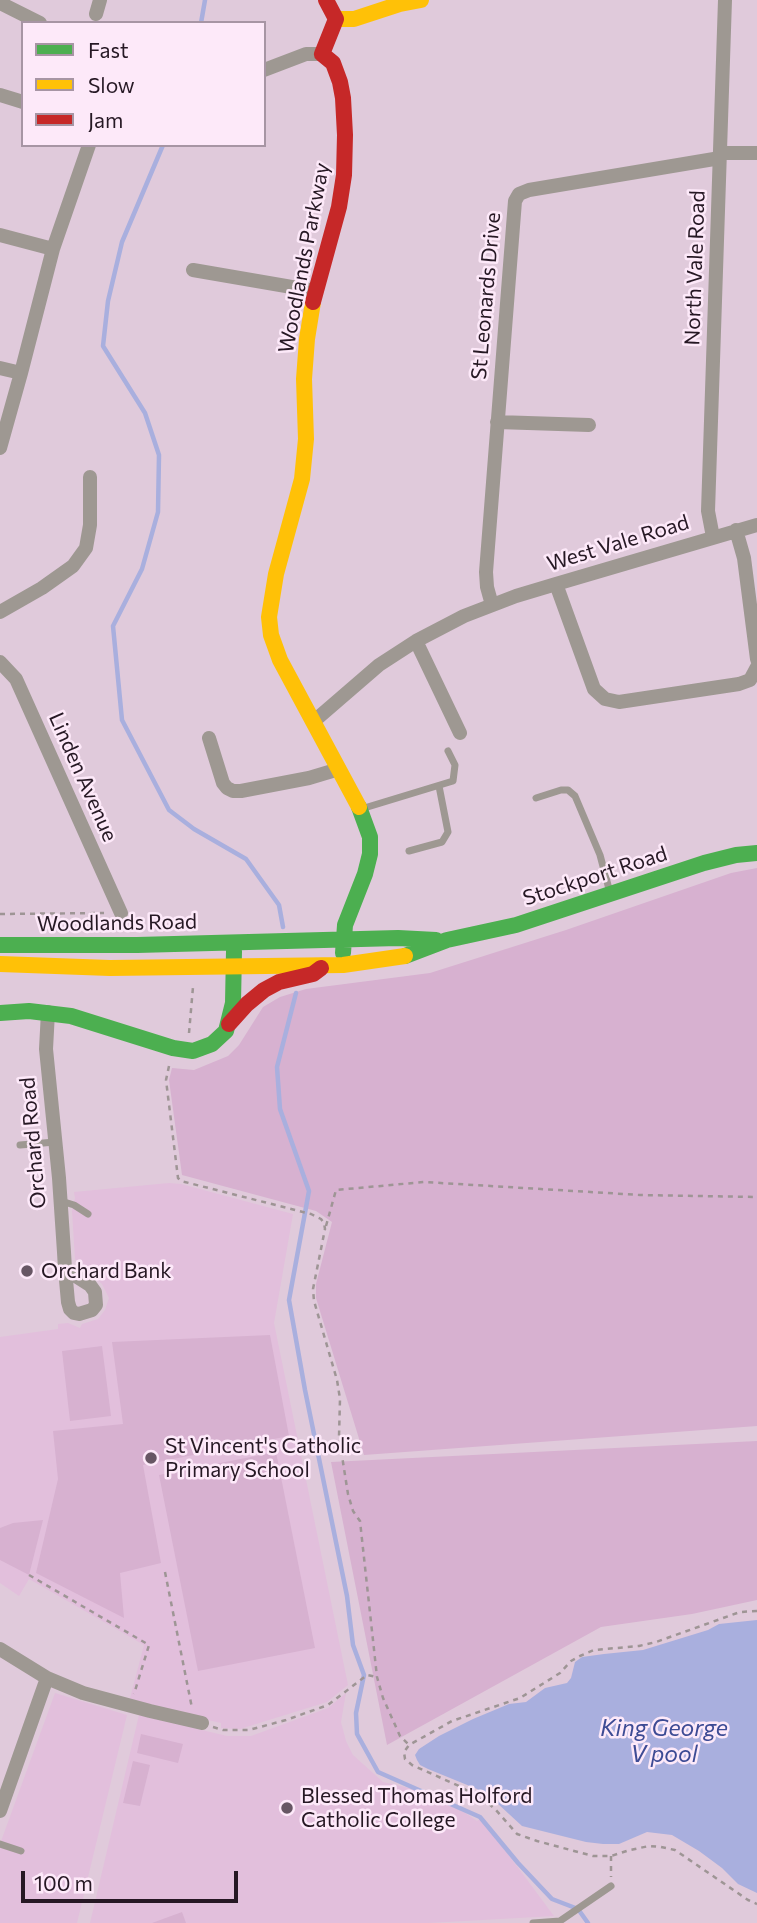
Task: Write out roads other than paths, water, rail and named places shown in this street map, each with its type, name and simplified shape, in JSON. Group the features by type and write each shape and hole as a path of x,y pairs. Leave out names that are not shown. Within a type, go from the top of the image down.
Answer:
{"main road":[{"path":"326,0 337,19"},
{"path":"337,19 373,15 400,4 421,0"},
{"path":"322,54 337,19"},
{"name":"Woodlands Parkway","path":"322,54 333,63 340,82 345,118 345,154 339,206 310,315 305,360 306,439 302,479 276,574 269,617 271,635 280,660 361,810 370,837 370,854 365,874 345,925 343,965"},
{"name":"Stockport Road","path":"234,967 343,965 401,958 447,940 516,925 704,863 757,853"},
{"name":"Stockport Road","path":"234,942 398,938 447,940"},
{"path":"0,1013 48,1012 92,1022 181,1049 202,1048 219,1039 229,1024 233,1003 234,942"},
{"name":"Woodlands Road","path":"0,945 234,942"},
{"name":"Woodlands Road","path":"0,964 110,968 234,967"},
{"path":"229,1024 264,990 279,982 313,974 326,965"}],"street":[{"name":"North Vale Road","path":"713,537 708,511 725,0"},
{"path":"0,3 36,21"},
{"path":"266,69 306,54 322,54"},
{"path":"0,95 21,101"},
{"path":"0,448 53,249 88,147"},
{"name":"St Leonards Drive","path":"492,605 486,572 514,201 529,190 720,155 757,153"},
{"path":"0,235 53,249"},
{"path":"193,270 315,291"},
{"path":"0,368 21,373"},
{"path":"497,422 589,425"},
{"path":"0,612 42,589 73,566 86,548 90,525 90,477"},
{"name":"West Vale Road","path":"313,722 379,665 453,621 556,584 757,524"},
{"path":"736,530 744,558 757,659"},
{"path":"556,584 594,690 605,699 619,702 739,684 750,680 757,667"},
{"path":"416,641 460,733"},
{"name":"Linden Avenue","path":"0,662 16,679 121,913"},
{"path":"209,738 223,783 233,791 309,778 339,769"},
{"name":"Orchard Road","path":"48,1012 46,1049 65,1269"},
{"path":"0,1649 47,1678 83,1693 198,1722"},
{"path":"0,1811 47,1678"}],"lane":[{"path":"361,810 453,782 455,765 448,751"},
{"path":"409,851 442,842 448,832 439,786"},
{"path":"536,798 561,790 568,790 575,796 600,855 610,893"},
{"path":"20,1146 55,1142"},
{"path":"61,1201 88,1214"},
{"path":"0,1844 22,1851"},
{"path":"533,1923 561,1922 611,1886"}],"water":[{"name":"King George V pool","path":"757,1620 757,1893 738,1884 722,1868 672,1835 647,1832 619,1844 603,1844 522,1826 477,1789 428,1769 417,1760 415,1755 419,1749 439,1736 509,1704 526,1702 545,1688 567,1683 575,1662 582,1657 643,1650 708,1630 719,1624"}],"waterway":[{"path":"201,21 205,0"},
{"path":"162,147 122,242 108,301 103,346 145,413 159,455 158,512 142,569 113,626 122,720 169,810 194,829 246,859 279,905 283,927"},
{"path":"296,993 277,1067 280,1109 309,1191 289,1300 347,1596 353,1645 364,1675 356,1713 357,1734 378,1772 480,1817 552,1899 578,1909 588,1923"}],"place":[{"name":"Orchard Bank","path":"27,1271"},
{"name":"St Vincent's Catholic Primary School","path":"151,1458"},
{"name":"Blessed Thomas Holford Catholic College","path":"287,1808"}]}
